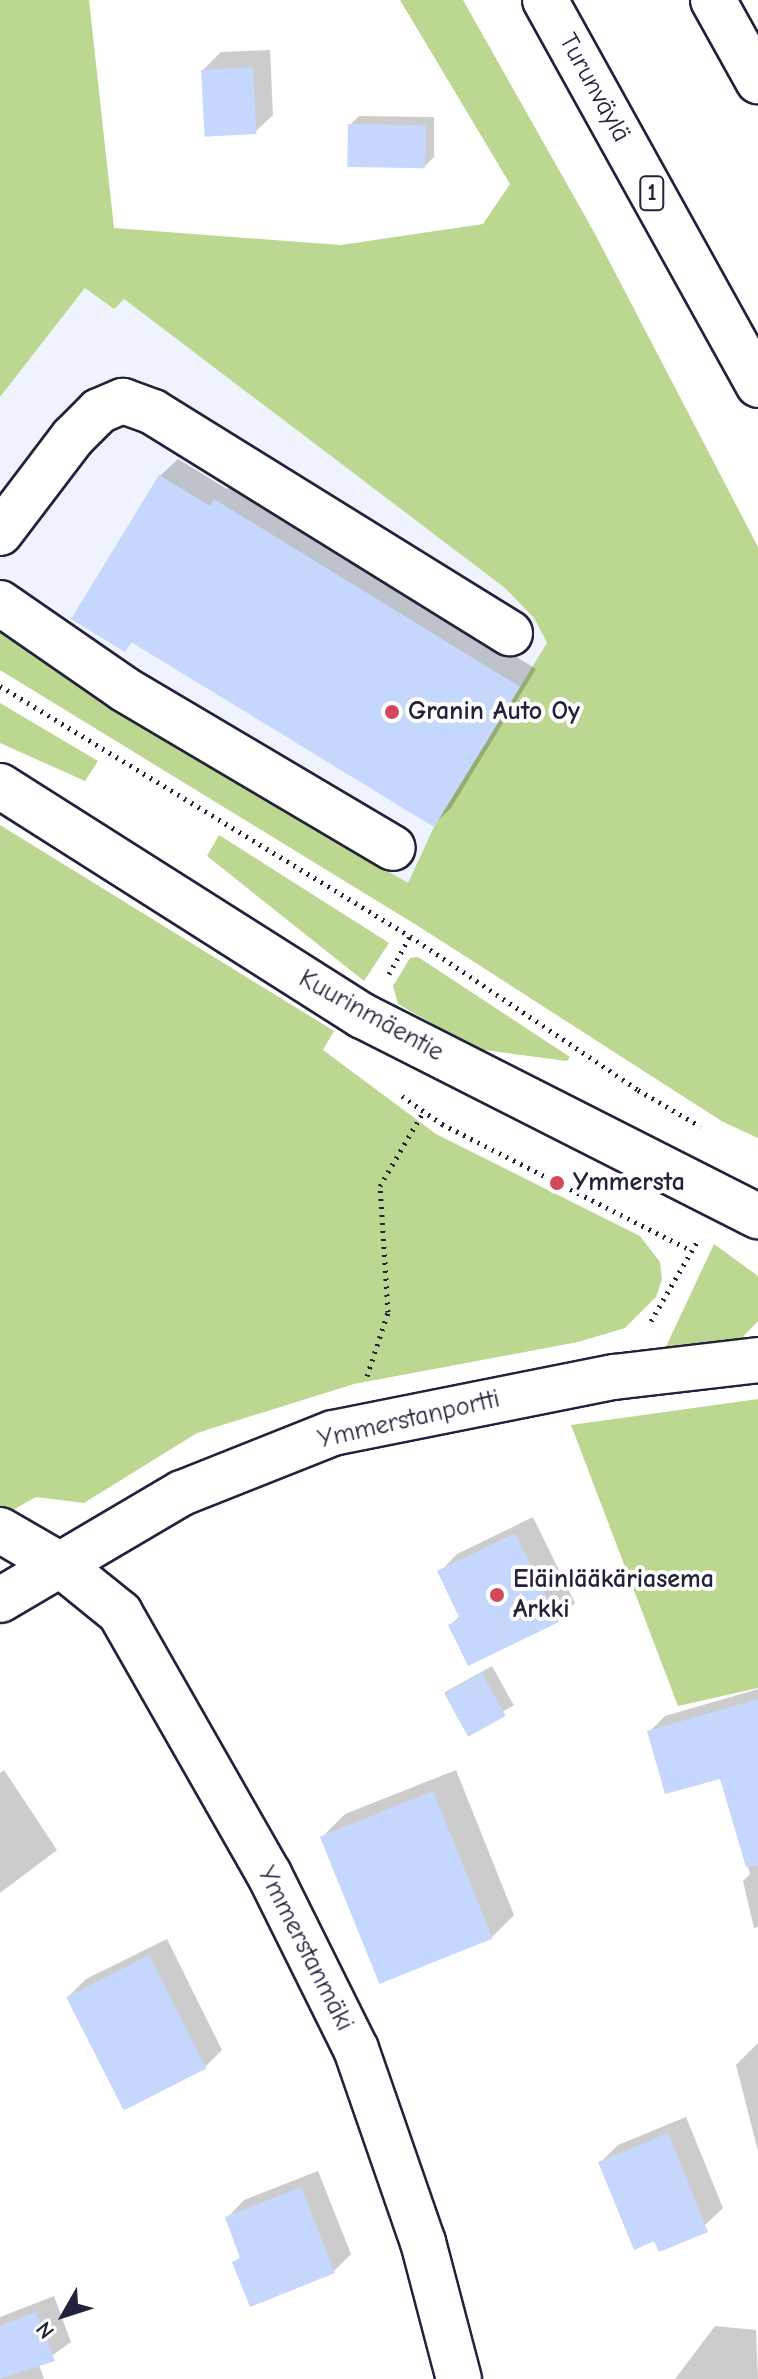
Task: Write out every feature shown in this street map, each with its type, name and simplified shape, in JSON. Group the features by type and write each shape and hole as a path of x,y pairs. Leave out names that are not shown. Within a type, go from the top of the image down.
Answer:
{"main road":[{"name":"Turunväylä","path":"545,0 758,385"},
{"path":"713,0 758,81"},
{"path":"0,533 73,437 99,411 123,401 153,412 510,633"},
{"path":"0,603 124,689 393,848"},
{"name":"Kuurinmäentie","path":"0,786 363,1016 758,1216"},
{"name":"Ymmerstanportti","path":"0,1600 182,1493 333,1433 614,1377 758,1360"},
{"name":"Ymmerstanmäki","path":"0,1530 62,1566 120,1613 269,1874 356,2049 423,2242 459,2379"}],"path":[{"path":"0,686 410,936 638,1090 704,1128"},
{"path":"387,977 410,936"},
{"path":"398,1094 423,1112 692,1251"},
{"path":"365,1384 388,1312 380,1186 423,1112"}],"shaded area":[{"path":"86,288 124,299 505,588 534,618 558,666 418,926 0,670 0,397"}],"green space":[{"path":"0,0 89,0 114,228 341,245 483,224 510,184 400,0 463,0 594,232 758,547 758,1138 723,1122 418,926 0,670 0,632 105,705 408,883 434,827 547,643 534,618 505,588 124,299 114,309 85,288 0,397"},
{"path":"0,703 98,761 85,781 0,743"},
{"path":"0,825 334,1031 323,1050 436,1134 640,1236 660,1262 662,1279 656,1297 625,1328 578,1342 354,1384 197,1433 84,1503 36,1497 6,1514 0,1509"},
{"path":"219,835 389,943 364,981 207,856"},
{"path":"418,957 570,1057 567,1061 477,1049 398,1004 393,986 410,958"},
{"path":"714,1244 758,1276 758,1321 742,1338 724,1346 663,1353"},
{"path":"758,1399 758,1688 678,1706 571,1425"}],"building":[{"path":"253,67 257,134 205,137 201,70"},
{"path":"348,124 426,125 425,168 347,167"},
{"path":"159,475 210,506 214,499 520,687 434,827 131,642 125,652 71,619"},
{"name":"Eläinlääkäriasema Arkki","path":"515,1533 559,1622 468,1666 448,1625 460,1619 437,1571"},
{"path":"482,1673 506,1716 468,1737 444,1694"},
{"path":"758,1699 758,1865 746,1867 720,1779 665,1794 647,1731"},
{"path":"433,1791 493,1938 379,1984 320,1837"},
{"path":"149,1955 207,2068 124,2110 66,1997"},
{"path":"668,2133 708,2232 659,2252 654,2241 634,2250 598,2162"},
{"path":"301,2187 335,2273 250,2307 232,2262 240,2258 225,2217"},
{"path":"36,2312 55,2361 0,2379 0,2326"}],"place":[{"name":"Granin Auto Oy","path":"392,712"},
{"name":"Ymmersta","path":"557,1183"},
{"name":"Eläinlääkäriasema Arkki","path":"497,1595"}]}
